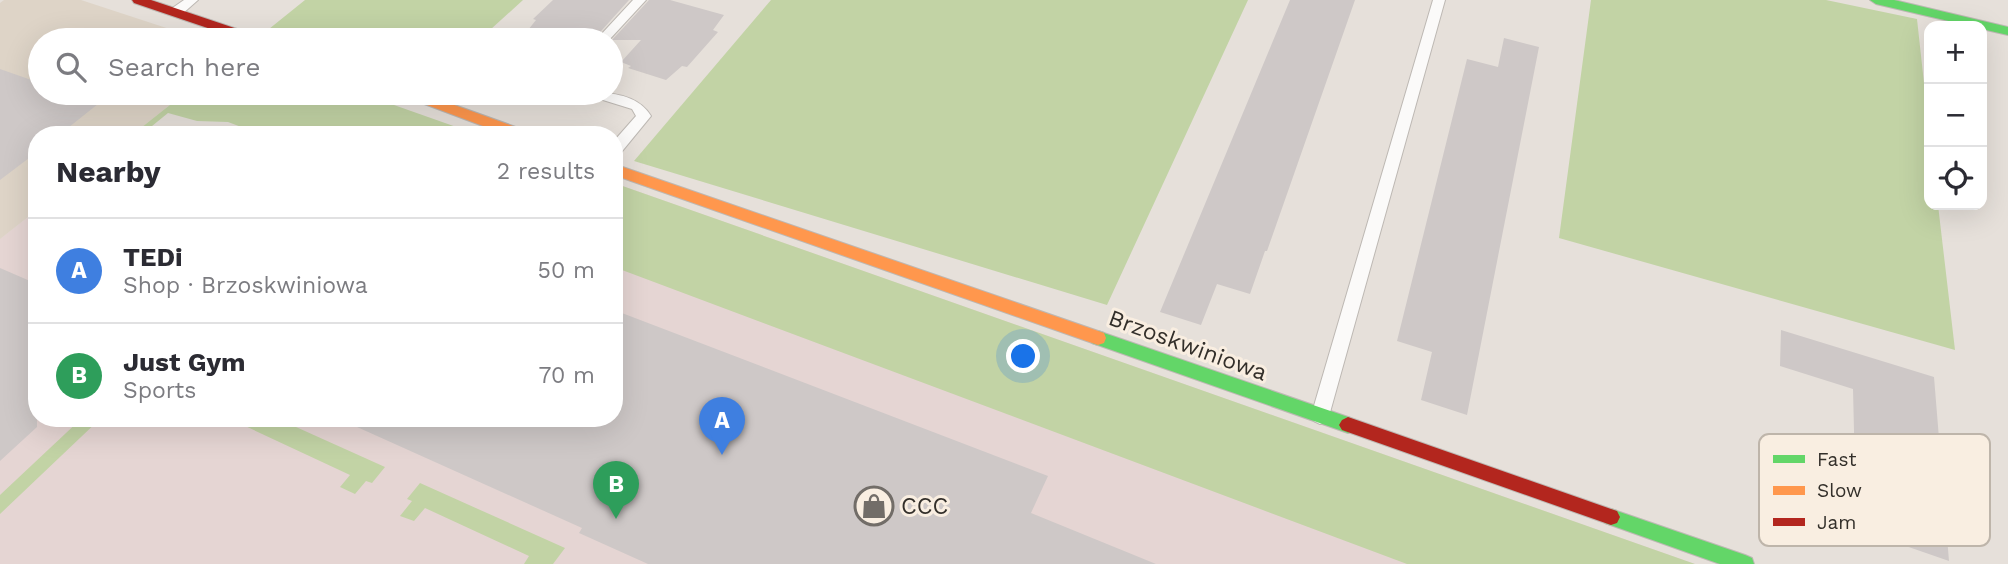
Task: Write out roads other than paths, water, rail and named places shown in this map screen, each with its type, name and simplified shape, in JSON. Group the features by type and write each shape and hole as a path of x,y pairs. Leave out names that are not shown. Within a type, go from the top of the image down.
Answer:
{"street":[{"path":"138,0 222,28"},
{"path":"1876,0 2008,30"},
{"path":"456,105 502,126"},
{"name":"Brzoskwiniowa","path":"623,172 1745,564"}],"lane":[{"path":"176,12 192,0"},
{"path":"613,28 640,0"},
{"path":"1320,416 1439,0"},
{"path":"623,102 636,106 644,116 623,140"}],"place":[{"name":"TEDi","path":"722,455"},
{"name":"CCC","path":"874,506"},
{"name":"Just Gym","path":"616,519"}]}
